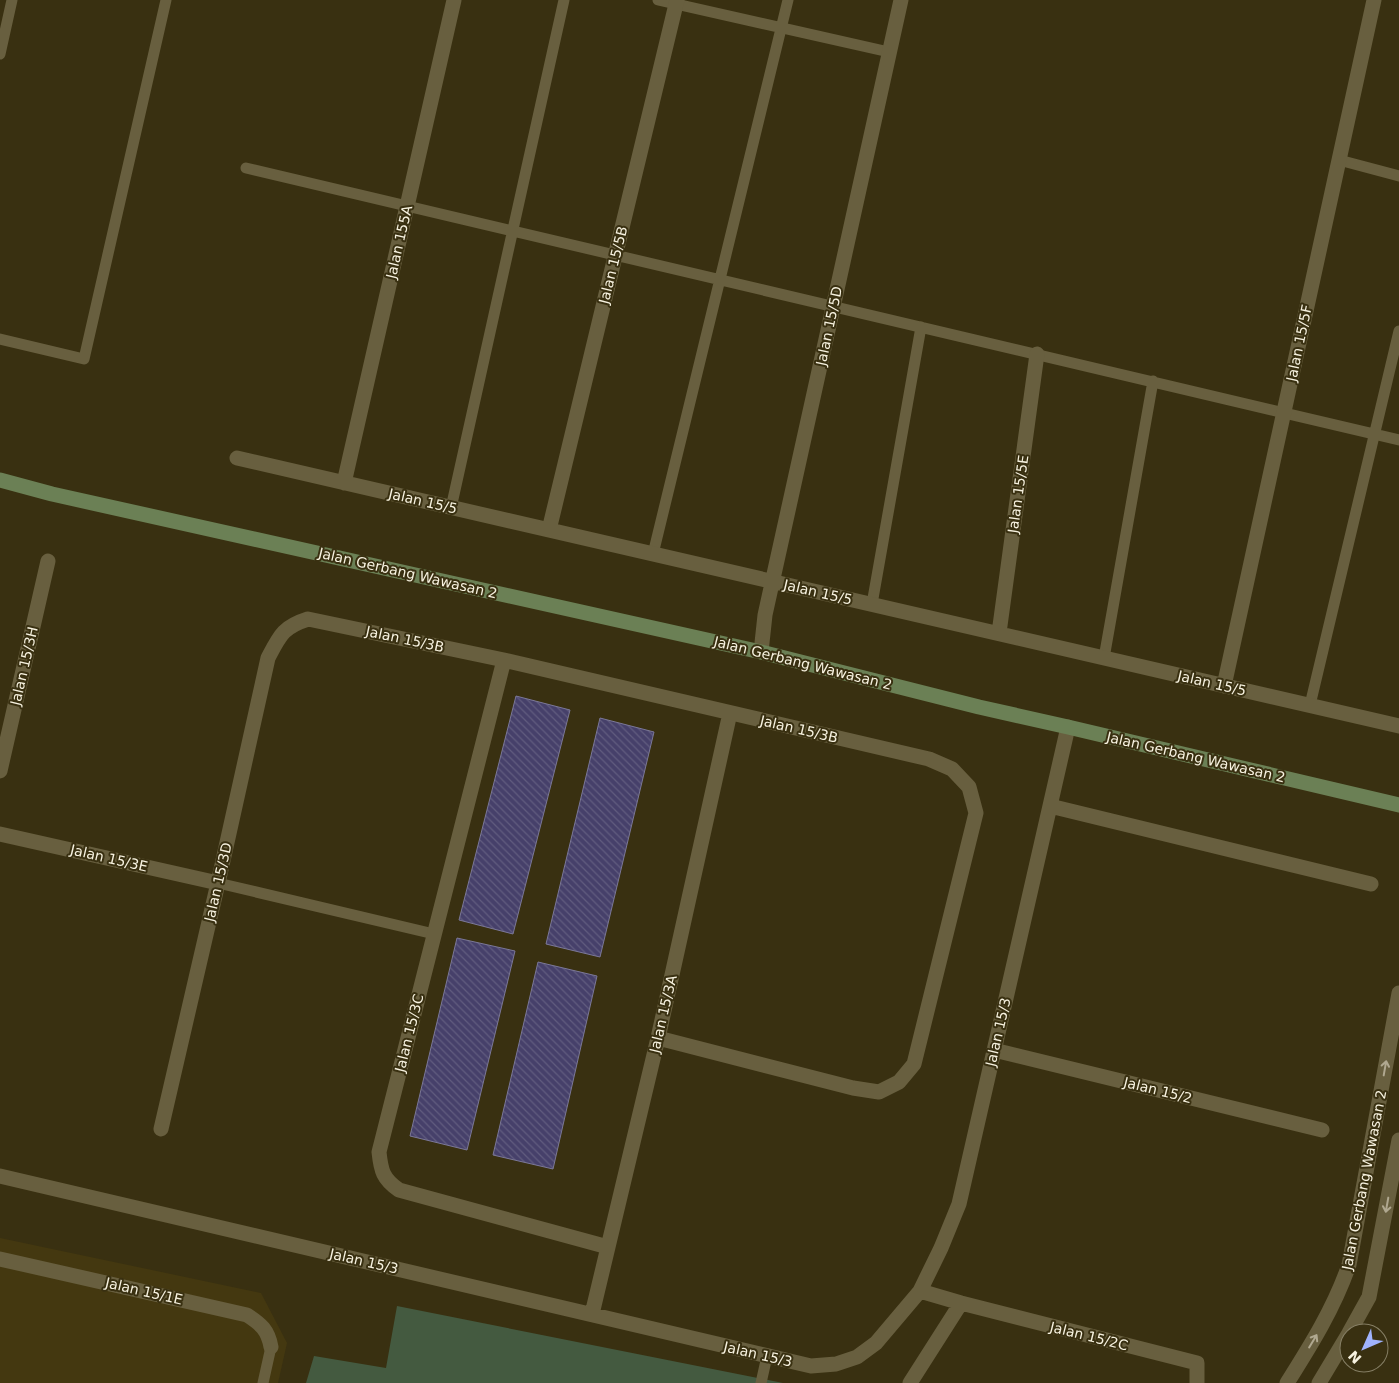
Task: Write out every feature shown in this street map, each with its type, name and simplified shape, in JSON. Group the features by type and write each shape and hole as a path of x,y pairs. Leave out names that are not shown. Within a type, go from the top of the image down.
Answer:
{"street":[{"name":"Jalan 155A","path":"344,483 454,0"},
{"name":"Jalan 15/5D","path":"760,652 772,582 901,0"},
{"name":"Jalan 15/5F","path":"1224,686 1374,0"},
{"name":"Jalan 15/5B","path":"550,530 677,2"},
{"name":"Jalan 15/5E","path":"999,634 1037,354"},
{"name":"Jalan 15/5","path":"237,458 1399,726"},
{"name":"Jalan Gerbang Wawasan 2","path":"0,480 52,494 760,652 979,707 1399,805"},
{"name":"Jalan 15/3H","path":"0,771 48,561"},
{"name":"Jalan 15/3B","path":"278,638 292,624 308,618 504,660 929,759 952,769 969,787 976,813 914,1064 899,1082 879,1092 853,1088 658,1038"},
{"name":"Jalan 15/3D","path":"162,1129 268,658 278,638"},
{"name":"Jalan 15/3C","path":"504,660 379,1152 384,1176 399,1190 608,1247"},
{"name":"Jalan 15/3A","path":"592,1314 658,1038 730,713"},
{"name":"Jalan 15/3","path":"0,1176 810,1366 836,1364 857,1357 876,1343 920,1291 941,1248 959,1204 1068,727"},
{"path":"1050,806 1371,884"},
{"name":"Jalan 15/3E","path":"0,834 218,883"},
{"name":"Jalan Gerbang Wawasan 2","path":"1287,1383 1320,1329 1341,1289 1349,1265 1399,993"},
{"name":"Jalan 15/2","path":"994,1050 1322,1130"},
{"name":"Jalan Gerbang Wawasan 2","path":"1355,1323 1369,1297 1399,1140"},
{"name":"Jalan 15/1E","path":"0,1259 247,1315 261,1324 269,1337 271,1347"},
{"name":"Jalan 15/2C","path":"920,1291 1197,1363 1197,1383"},
{"path":"910,1383 961,1303"},
{"name":"Jalan Gerbang Wawasan 2","path":"1319,1383 1339,1350"}],"lane":[{"path":"0,54 12,0"},
{"path":"0,339 84,359 166,0"},
{"path":"451,508 564,0"},
{"path":"658,0 677,2 889,52"},
{"path":"653,554 788,0"},
{"path":"1339,160 1399,176"},
{"path":"246,168 1399,440"},
{"path":"872,604 921,327"},
{"path":"1310,705 1399,330"},
{"path":"1104,658 1153,381"},
{"path":"218,883 434,934"},
{"path":"264,1383 271,1347"},
{"path":"761,1383 767,1356"}],"shaded area":[{"path":"0,1238 261,1293 287,1343 278,1383 0,1383"}],"green space":[{"path":"397,1306 783,1383 306,1383 314,1356 386,1368"}],"building":[{"path":"516,696 570,710 513,934 459,920"},
{"path":"600,718 654,732 600,957 546,944"},
{"path":"457,938 515,951 467,1150 410,1136"},
{"path":"538,962 597,976 553,1169 493,1155"}]}
